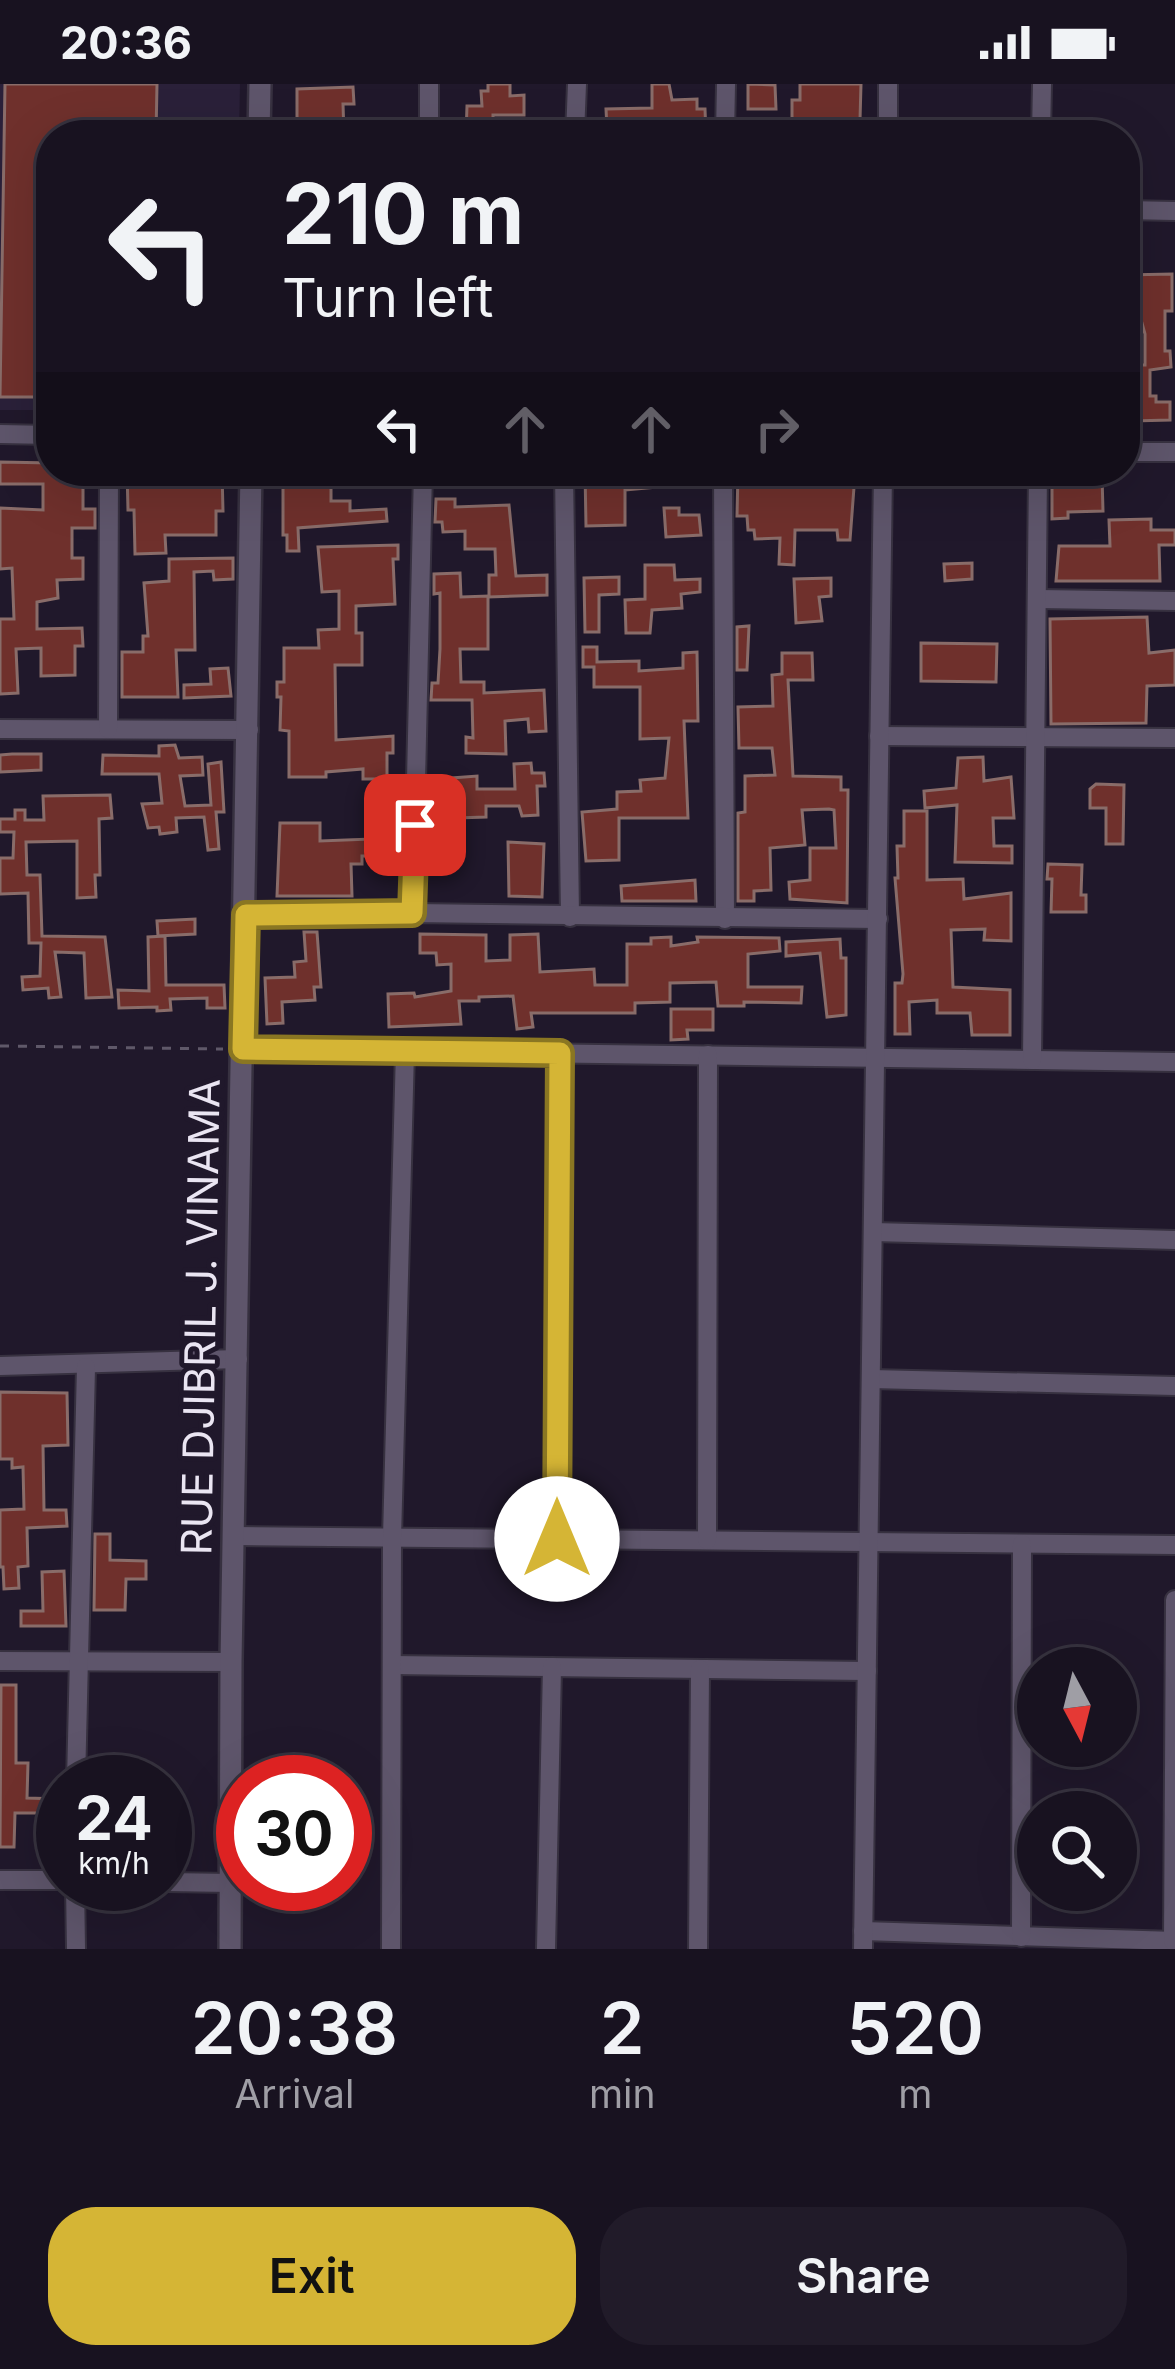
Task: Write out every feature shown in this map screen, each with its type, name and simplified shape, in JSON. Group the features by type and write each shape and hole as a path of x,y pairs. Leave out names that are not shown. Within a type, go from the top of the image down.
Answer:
{"street":[{"path":"259,120 260,84"},
{"path":"428,120 429,84"},
{"path":"576,120 577,84"},
{"path":"725,120 726,84"},
{"path":"888,84 888,120"},
{"path":"1041,120 1042,84"},
{"path":"1140,210 1175,211"},
{"path":"0,434 36,435"},
{"path":"1140,452 1175,452"},
{"path":"108,729 109,486"},
{"name":"RUE DJIBRIL J. VINAMA","path":"231,1755 251,486"},
{"path":"412,913 423,486"},
{"path":"564,486 570,917"},
{"path":"723,486 725,919"},
{"path":"883,486 863,1940 1021,1936 1174,1941 1175,1600"},
{"path":"1032,1060 1038,486"},
{"path":"1038,598 1175,601"},
{"path":"0,729 249,730"},
{"path":"879,736 1175,738"},
{"path":"246,915 878,919"},
{"path":"243,1049 1175,1062"},
{"path":"391,1949 392,1538 405,1051"},
{"path":"557,1539 560,1053"},
{"path":"707,1540 708,1055"},
{"path":"873,1232 1175,1240"},
{"path":"0,1366 238,1359"},
{"path":"76,1755 86,1367"},
{"path":"871,1379 1175,1386"},
{"path":"236,1536 1175,1545"},
{"path":"1021,1936 1022,1544"},
{"path":"0,1661 231,1662"},
{"path":"392,1665 867,1671"},
{"path":"547,1949 552,1667"},
{"path":"698,1949 700,1669"},
{"path":"0,1880 36,1880"},
{"path":"75,1911 76,1949"},
{"name":"RUE DJIBRIL J. VINAMA","path":"230,1949 231,1911"}],"path":[{"path":"0,1046 243,1049"}],"shaded area":[{"path":"0,84 240,84 239,120 36,120 36,410 0,410"}],"building":[{"path":"5,84 157,84 156,120 36,120 36,397 0,397"},
{"path":"488,84 510,84 510,96 524,95 524,115 467,120 467,106 482,106 481,91 488,91"},
{"path":"652,84 669,84 672,100 697,99 697,109 705,109 705,120 607,120 606,109 652,108"},
{"path":"748,84 775,85 776,109 748,109"},
{"path":"800,84 861,84 860,120 792,120 792,100 800,100"},
{"path":"353,87 354,104 343,104 344,120 297,120 297,89"},
{"path":"1172,274 1172,311 1165,311 1165,351 1170,351 1171,367 1150,370 1150,396 1156,396 1156,402 1170,402 1170,420 1140,421 1145,334 1140,323 1140,275"},
{"path":"0,462 36,463 36,484 0,484"},
{"path":"43,486 83,486 83,509 95,509 95,528 72,528 72,558 83,558 83,579 57,580 58,598 37,602 37,629 82,628 83,646 75,646 75,675 41,676 41,648 16,649 18,693 0,694 0,619 14,619 12,568 0,569 0,508 43,510"},
{"path":"127,486 222,486 223,511 216,511 216,535 165,535 166,553 135,554 134,510 128,510"},
{"path":"283,486 331,486 331,501 350,501 350,511 386,509 387,521 298,528 299,551 287,551 287,535 283,535"},
{"path":"585,486 659,486 625,490 625,525 586,526"},
{"path":"738,486 854,486 850,540 838,540 837,530 795,530 794,565 779,564 780,538 755,539 754,530 748,530 747,516 737,516"},
{"path":"1052,486 1102,486 1103,511 1068,512 1068,518 1052,519"},
{"path":"436,499 455,499 455,507 509,505 516,576 547,575 547,595 489,597 489,575 496,575 495,549 465,549 465,531 443,532 442,522 435,522"},
{"path":"664,508 679,508 679,515 699,515 701,535 666,537"},
{"path":"1151,519 1151,530 1175,530 1175,545 1159,545 1160,581 1056,581 1059,546 1110,546 1109,520"},
{"path":"398,545 398,559 393,559 395,604 356,606 362,665 335,665 336,740 393,736 387,779 363,779 363,769 326,772 326,777 289,777 289,731 280,730 281,697 277,697 277,682 284,682 284,648 319,648 318,630 339,629 339,591 322,592 318,547"},
{"path":"233,558 233,579 214,580 213,571 194,572 195,650 176,650 178,697 122,697 122,652 143,652 143,636 148,636 144,583 169,581 169,559"},
{"path":"972,563 972,579 945,581 944,564"},
{"path":"645,565 674,565 675,580 700,579 700,592 681,594 682,608 652,610 650,633 626,633 625,600 645,599"},
{"path":"460,573 461,597 488,596 488,649 460,649 461,682 484,682 484,693 544,690 546,731 529,732 528,719 505,721 506,754 466,753 466,737 473,738 472,700 431,700 432,683 438,683 440,649 440,593 434,594 434,574"},
{"path":"619,577 619,594 599,595 599,632 585,632 584,578"},
{"path":"831,578 831,596 819,597 822,621 796,623 794,579"},
{"path":"1147,617 1149,653 1175,650 1175,685 1147,686 1146,723 1051,724 1050,619"},
{"path":"749,626 747,670 737,670 737,627"},
{"path":"921,643 997,644 996,682 921,681"},
{"path":"583,647 597,647 597,662 639,661 639,671 683,668 683,653 697,652 698,721 684,721 688,818 619,818 619,860 586,861 582,812 617,809 617,792 641,791 640,780 665,778 669,738 640,739 640,687 594,687 594,667 583,667"},
{"path":"782,653 812,653 813,680 788,680 793,776 841,777 841,790 848,790 847,903 790,899 789,882 810,880 810,848 836,848 834,810 829,809 802,810 805,845 770,848 771,890 754,891 754,901 738,901 738,813 745,812 745,776 775,775 772,748 739,748 738,707 773,706 772,675 782,674"},
{"path":"228,668 231,696 184,698 184,685 211,684 210,669"},
{"path":"175,745 179,758 202,757 203,775 180,776 185,806 211,805 208,764 221,762 224,812 216,812 219,849 208,850 204,817 176,818 177,832 160,834 159,827 148,828 142,804 162,803 159,774 102,774 103,755 159,756 159,746"},
{"path":"41,754 41,770 0,772 0,755"},
{"path":"983,757 984,781 1011,777 1014,818 993,818 994,846 1012,846 1012,863 955,862 957,805 925,808 924,791 956,788 958,758"},
{"path":"531,763 532,773 544,773 545,786 537,786 538,815 522,816 519,806 486,806 486,817 456,818 459,839 443,842 437,809 453,809 452,778 477,776 477,789 515,789 514,764"},
{"path":"1096,784 1124,785 1123,844 1106,844 1106,808 1090,808 1090,789"},
{"path":"110,795 112,818 99,819 96,897 77,898 77,841 26,842 27,875 40,875 42,936 105,937 112,997 86,998 84,953 55,952 61,997 49,998 48,988 23,990 22,977 40,976 41,943 29,943 28,893 0,894 0,858 13,858 14,832 0,832 0,819 15,819 15,810 25,810 25,820 44,820 43,796"},
{"path":"904,811 927,811 927,880 963,879 964,899 1011,893 1011,941 984,940 985,929 951,930 953,987 1010,990 1010,1035 972,1035 970,1013 937,1013 937,1000 909,1002 910,1034 895,1034 895,983 902,983 903,974 895,878 897,846 904,846"},
{"path":"280,823 320,823 320,841 371,839 371,856 362,856 362,864 351,864 352,896 277,896"},
{"path":"508,842 544,844 542,897 509,896"},
{"path":"1048,864 1082,865 1086,912 1051,912"},
{"path":"695,880 696,901 622,901 621,886"},
{"path":"195,919 195,934 158,936 157,921"},
{"path":"304,932 317,932 321,987 314,987 315,1000 282,1002 283,1023 267,1024 265,978 295,977 294,962 306,961"},
{"path":"420,934 486,935 486,961 510,960 510,935 538,934 540,972 594,969 595,985 627,985 627,944 651,944 651,938 671,937 671,946 698,942 697,937 779,938 780,951 748,954 748,987 802,987 801,1003 718,1006 716,982 670,983 670,1002 635,1003 635,1013 531,1013 533,1027 517,1029 513,996 479,997 479,1001 459,1001 461,1024 389,1027 388,994 414,993 415,997 451,991 451,964 437,965 436,953 420,953"},
{"path":"165,936 166,985 224,985 225,1008 207,1008 207,998 170,999 171,1010 119,1008 118,990 149,991 148,937"},
{"path":"840,939 841,958 846,958 846,1015 827,1017 820,953 786,956 786,942"},
{"path":"671,1009 713,1009 713,1030 687,1030 688,1039 671,1040"},
{"path":"0,1392 67,1393 68,1445 43,1446 44,1510 66,1510 67,1526 27,1528 28,1566 18,1567 19,1588 4,1589 0,1510 24,1509 23,1467 12,1468 12,1459 0,1459"},
{"path":"95,1534 110,1534 110,1560 146,1561 146,1579 126,1579 125,1610 94,1610"},
{"path":"64,1571 66,1626 21,1626 21,1611 43,1611 42,1572"},
{"path":"1,1685 16,1685 16,1763 28,1763 27,1798 36,1798 36,1813 15,1813 14,1847 0,1847"}],"route":[{"path":"415,825 412,913 246,915 243,1049 560,1053 557,1539"}]}
